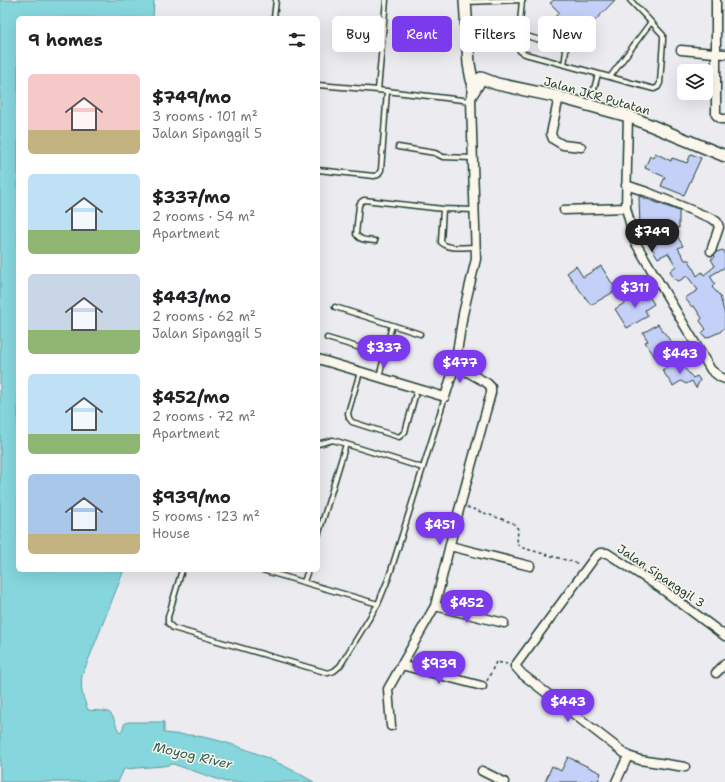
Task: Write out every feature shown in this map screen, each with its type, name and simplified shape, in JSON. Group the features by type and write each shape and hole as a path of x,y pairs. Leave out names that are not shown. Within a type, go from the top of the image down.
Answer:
{"street":[{"path":"716,0 716,115 721,119 725,119"},
{"path":"320,360 445,397 455,365 463,314 476,259 470,101 477,81 469,56 466,1"},
{"path":"682,50 725,54"},
{"name":"Jalan JKR Putatan","path":"477,81 559,96 628,116 725,156"},
{"path":"559,96 551,134 553,140 563,145 581,147"},
{"path":"628,116 626,208 635,242 710,370 720,378 725,379"},
{"path":"626,185 666,199 717,222 719,227 711,251"},
{"path":"564,210 626,208"},
{"path":"391,726 388,689 435,606 491,393 491,387 487,383 455,365"},
{"path":"450,546 530,566"},
{"name":"Jalan Sipanggil 3","path":"515,666 588,566 600,553 607,553 662,589 725,636"},
{"path":"435,606 504,623"},
{"path":"716,673 725,664"},
{"path":"401,665 482,686"},
{"path":"515,666 522,674 628,756 640,760 685,767"},
{"path":"616,782 628,756"},
{"path":"482,771 504,782"}],"lane":[{"path":"274,16 276,0"},
{"path":"378,90 386,0"},
{"path":"466,1 522,0 521,16"},
{"path":"522,52 654,89 658,87 660,83 663,40 662,35 630,0"},
{"path":"610,77 651,22"},
{"path":"530,37 562,46 566,51 564,65"},
{"path":"590,105 598,74"},
{"path":"320,85 388,91 470,101"},
{"path":"320,170 374,176 378,175 381,170 388,91"},
{"path":"398,147 434,153 443,157 472,158"},
{"path":"375,240 362,239 356,234 358,205 364,200 443,209 475,210"},
{"path":"443,209 440,242 447,247 475,247"},
{"path":"335,307 420,334"},
{"path":"378,377 392,325"},
{"path":"327,338 384,355"},
{"path":"360,372 348,413 349,418 352,422 399,437 405,432 417,389"},
{"path":"181,572 168,617 168,623 173,628 328,673 334,671 340,666 378,604 389,577 445,397"},
{"path":"320,443 333,440 423,468"},
{"path":"320,529 346,444"},
{"path":"269,572 378,604"},
{"path":"304,582 307,572"}],"path":[{"path":"461,505 513,523 518,529 517,544 523,548 588,566"},
{"path":"482,686 486,683 496,662 515,666"}],"water":[{"name":"Moyog River","path":"0,0 154,0 153,16 16,16 16,572 123,572 82,676 82,693 88,710 104,711 111,714 117,728 121,733 125,723 164,722 164,733 198,736 218,740 246,749 274,761 314,782 226,782 173,764 124,769 118,782 0,782"}],"building":[{"path":"554,0 615,0 596,20 596,16 556,16 559,12 550,3"},
{"path":"655,153 671,161 672,158 687,163 691,154 701,158 684,195 661,186 665,177 645,168 650,156 653,158"},
{"path":"639,196 679,211 679,228 672,227 683,246 678,248 685,260 689,260 697,276 702,272 704,275 715,266 711,259 715,257 714,255 716,252 723,250 725,252 725,267 710,276 715,284 712,287 720,296 725,315 725,327 720,332 706,338 702,333 706,329 700,321 702,318 694,306 692,307 685,298 698,290 687,276 679,281 674,279 670,271 676,266 668,253 658,258 640,229"},
{"path":"576,266 583,277 601,266 613,285 626,278 629,283 591,305 567,273"},
{"path":"645,290 654,304 645,310 648,316 627,328 615,309"},
{"path":"658,324 674,346 655,357 645,342 648,341 643,333"},
{"path":"673,364 681,364 693,378 697,376 700,380 696,388 692,381 686,384 681,381 673,386 662,370"},
{"path":"568,757 601,773 598,781 545,782 552,766 561,771"}]}
